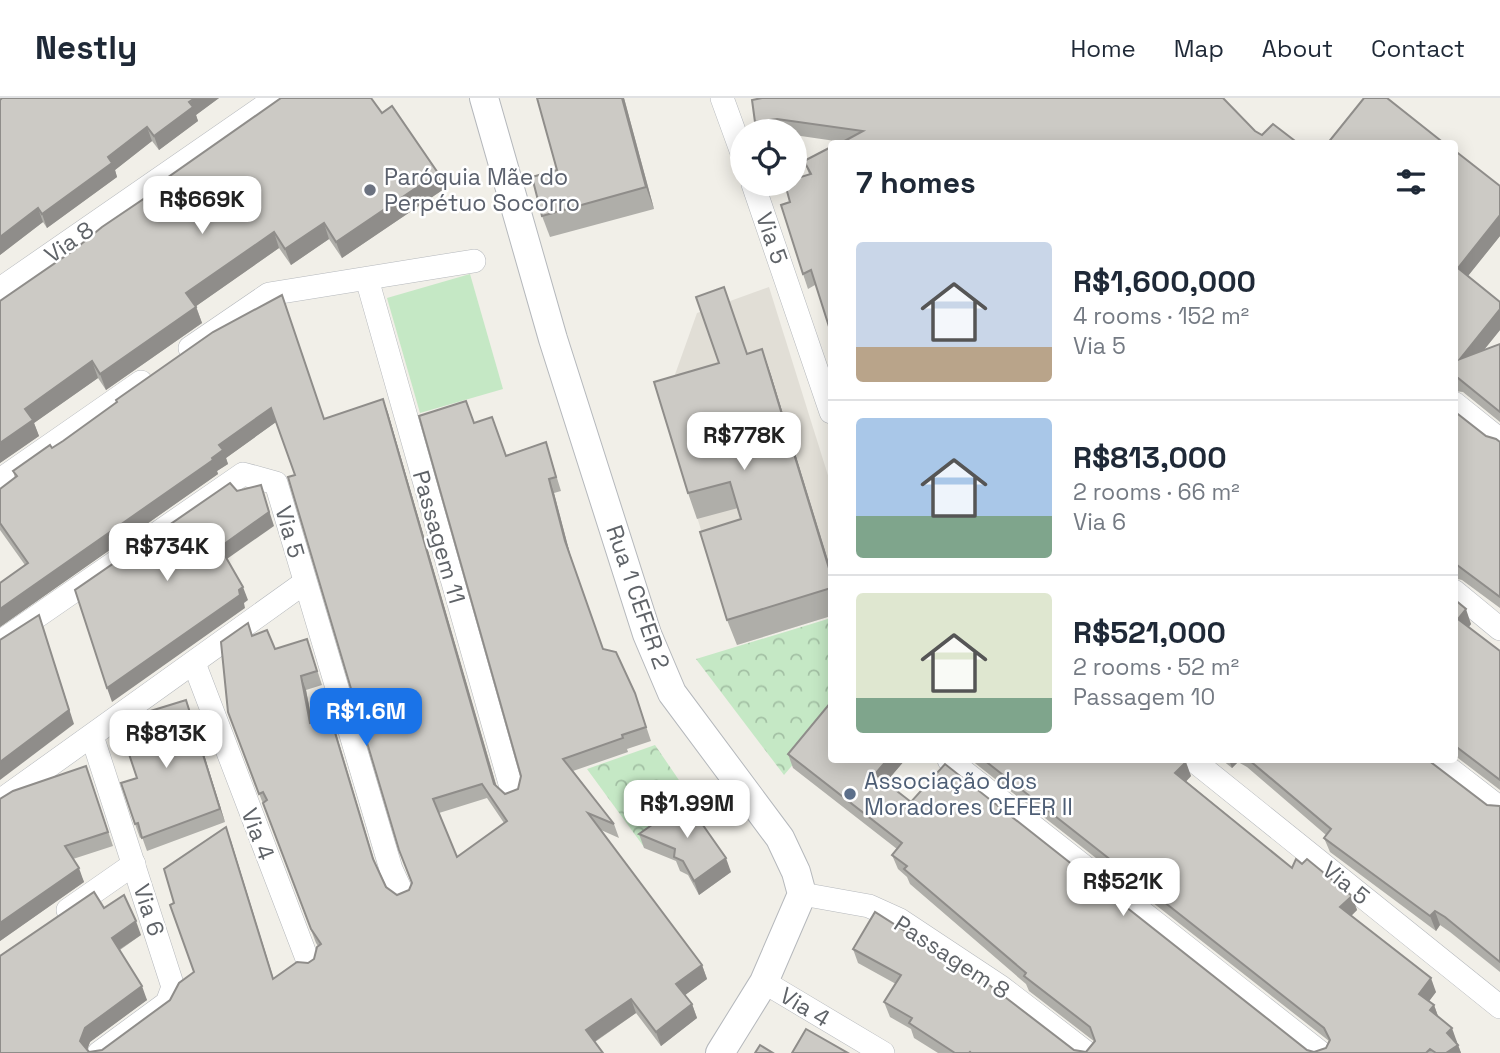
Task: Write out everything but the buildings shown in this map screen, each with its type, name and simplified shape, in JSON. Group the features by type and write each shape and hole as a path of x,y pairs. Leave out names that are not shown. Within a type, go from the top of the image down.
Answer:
{"street":[{"name":"Via 8","path":"0,289 276,98"},
{"name":"Rua 1 CEFER 2","path":"484,98 553,339 647,634 672,693 780,838 796,872 802,894"},
{"path":"722,98 730,120"},
{"name":"Via 5","path":"757,196 828,403"},
{"path":"0,480 269,294 474,261"},
{"name":"Passagem 11","path":"367,279 513,794"},
{"path":"1458,406 1500,440"},
{"name":"Via 5","path":"0,642 243,474 276,483 391,869 403,895"},
{"path":"0,801 304,583"},
{"path":"1458,594 1500,629"},
{"name":"Via 4","path":"194,663 309,964"},
{"name":"Via 6","path":"92,736 173,987 167,1003 99,1053"},
{"path":"953,763 1321,1053"},
{"name":"Via 5","path":"1197,763 1500,1007"},
{"path":"1442,763 1500,808"},
{"path":"45,927 134,864"},
{"path":"720,1053 764,982 802,894"},
{"name":"Passagem 8","path":"802,894 869,906 900,920 1001,987 1087,1053"},
{"name":"Via 4","path":"764,982 883,1053"}],"shaded area":[{"path":"769,287 828,475 828,617 737,645 663,408 697,313"}],"green space":[{"path":"470,274 503,389 420,413 387,298"},
{"path":"828,619 828,724 784,775 696,659"},
{"path":"655,745 698,808 644,847 587,769"}],"place":[{"name":"Paróquia Mãe do Perpétuo Socorro","path":"370,190"},
{"name":"Associação dos Moradores CEFER II","path":"850,794"}]}
